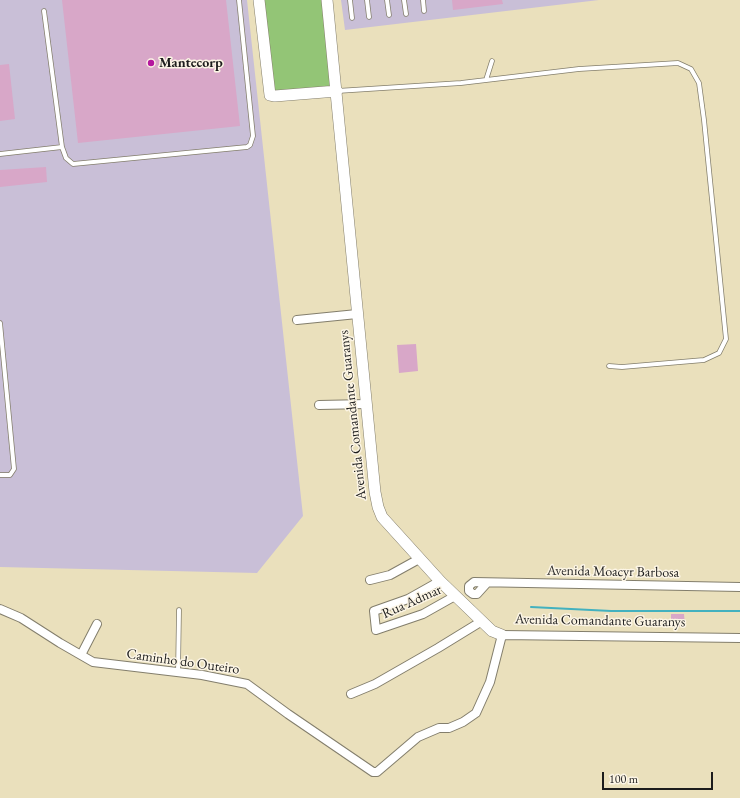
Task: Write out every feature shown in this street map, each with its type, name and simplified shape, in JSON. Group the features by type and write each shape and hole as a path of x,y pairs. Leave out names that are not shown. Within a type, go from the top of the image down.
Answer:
{"street":[{"path":"259,0 266,76 270,95 275,96 337,91"},
{"name":"Avenida Comandante Guaranys","path":"327,0 375,492 382,517 440,581 492,631 502,635 740,638"},
{"path":"297,320 357,314"},
{"path":"319,405 367,404"},
{"path":"370,580 390,575 419,559"},
{"name":"Rua Admar","path":"440,581 408,600 374,611 376,630 379,631 423,614 456,596"},
{"name":"Avenida Moacyr Barbosa","path":"486,584 740,587"},
{"name":"Caminho do Outeiro","path":"1,612 21,618 93,662 202,675 247,684 373,772 378,772 418,737 439,728 449,728 463,722 476,713 490,682 502,635"},
{"path":"351,694 375,684 482,621"},
{"path":"81,655 97,624"}],"lane":[{"path":"44,11 62,147 66,158 73,164 247,147 250,145 254,136 238,0"},
{"path":"350,0 352,18"},
{"path":"367,0 369,16"},
{"path":"387,0 389,15"},
{"path":"404,0 406,14"},
{"path":"423,0 424,11"},
{"path":"486,80 492,61"},
{"path":"337,91 486,80 579,69 678,64 684,65 695,74 699,83 704,120 726,339 719,353 704,360 622,367 610,366"},
{"path":"0,154 62,147"},
{"path":"0,323 14,469 10,475 0,475"},
{"path":"178,672 179,610"}],"shaded area":[{"path":"0,0 247,0 303,516 257,573 0,567"},
{"path":"341,0 599,0 345,30"}],"green space":[{"path":"262,0 325,0 336,90 283,95 270,88"}],"building":[{"name":"Mantecorp","path":"62,0 226,0 240,126 78,143"},
{"path":"452,0 502,0 503,4 453,10"},
{"path":"9,64 15,119 0,121 0,65"},
{"path":"46,167 47,182 0,187 0,170"},
{"path":"416,344 418,371 399,373 397,345"},
{"path":"671,614 684,614 685,626 671,627"}],"waterway":[{"path":"531,607 611,611 740,611"}],"place":[{"name":"Mantecorp","path":"151,63"}]}
